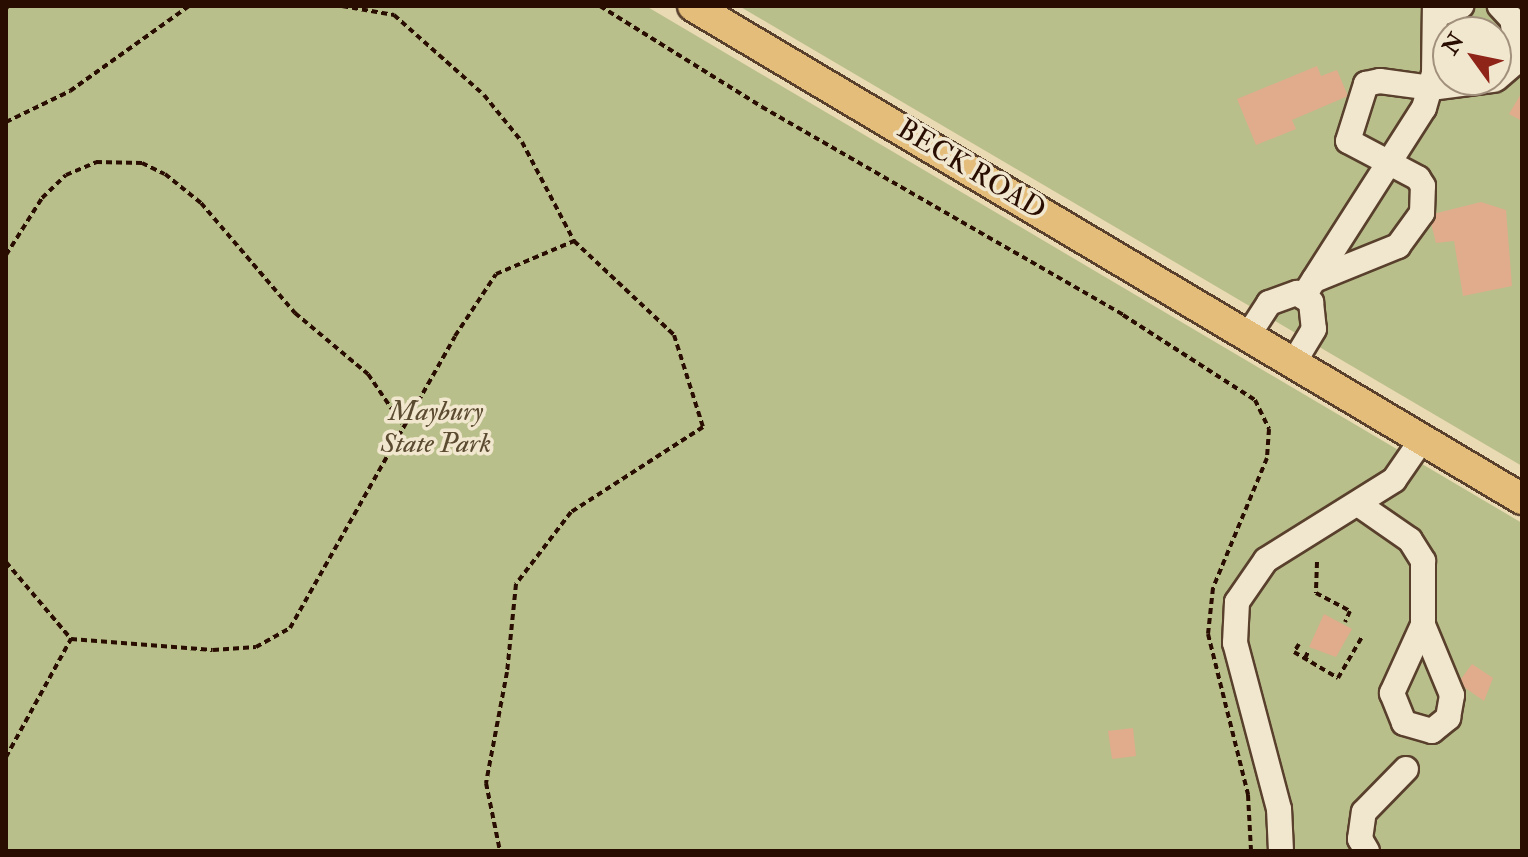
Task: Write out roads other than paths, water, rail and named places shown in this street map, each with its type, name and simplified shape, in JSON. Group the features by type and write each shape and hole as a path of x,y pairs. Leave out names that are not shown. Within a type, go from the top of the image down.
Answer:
{"main road":[{"name":"BECK ROAD","path":"693,6 1522,499"}],"street":[{"path":"1294,362 1314,329 1308,288 1391,165 1431,88 1435,11 1461,6"},
{"path":"1512,19 1516,46 1512,65"},
{"path":"1249,334 1269,303 1386,253 1415,230 1422,213 1423,186 1348,141 1364,86 1380,81 1431,88"},
{"path":"1281,851 1279,809 1235,643 1234,613 1242,591 1266,560 1397,478 1423,438"},
{"path":"1358,504 1398,530 1420,554 1426,583 1423,625"},
{"path":"1367,851 1360,839 1364,812 1406,769"}],"park label":[{"name":"Maybury State Park","path":"436,428"}]}
